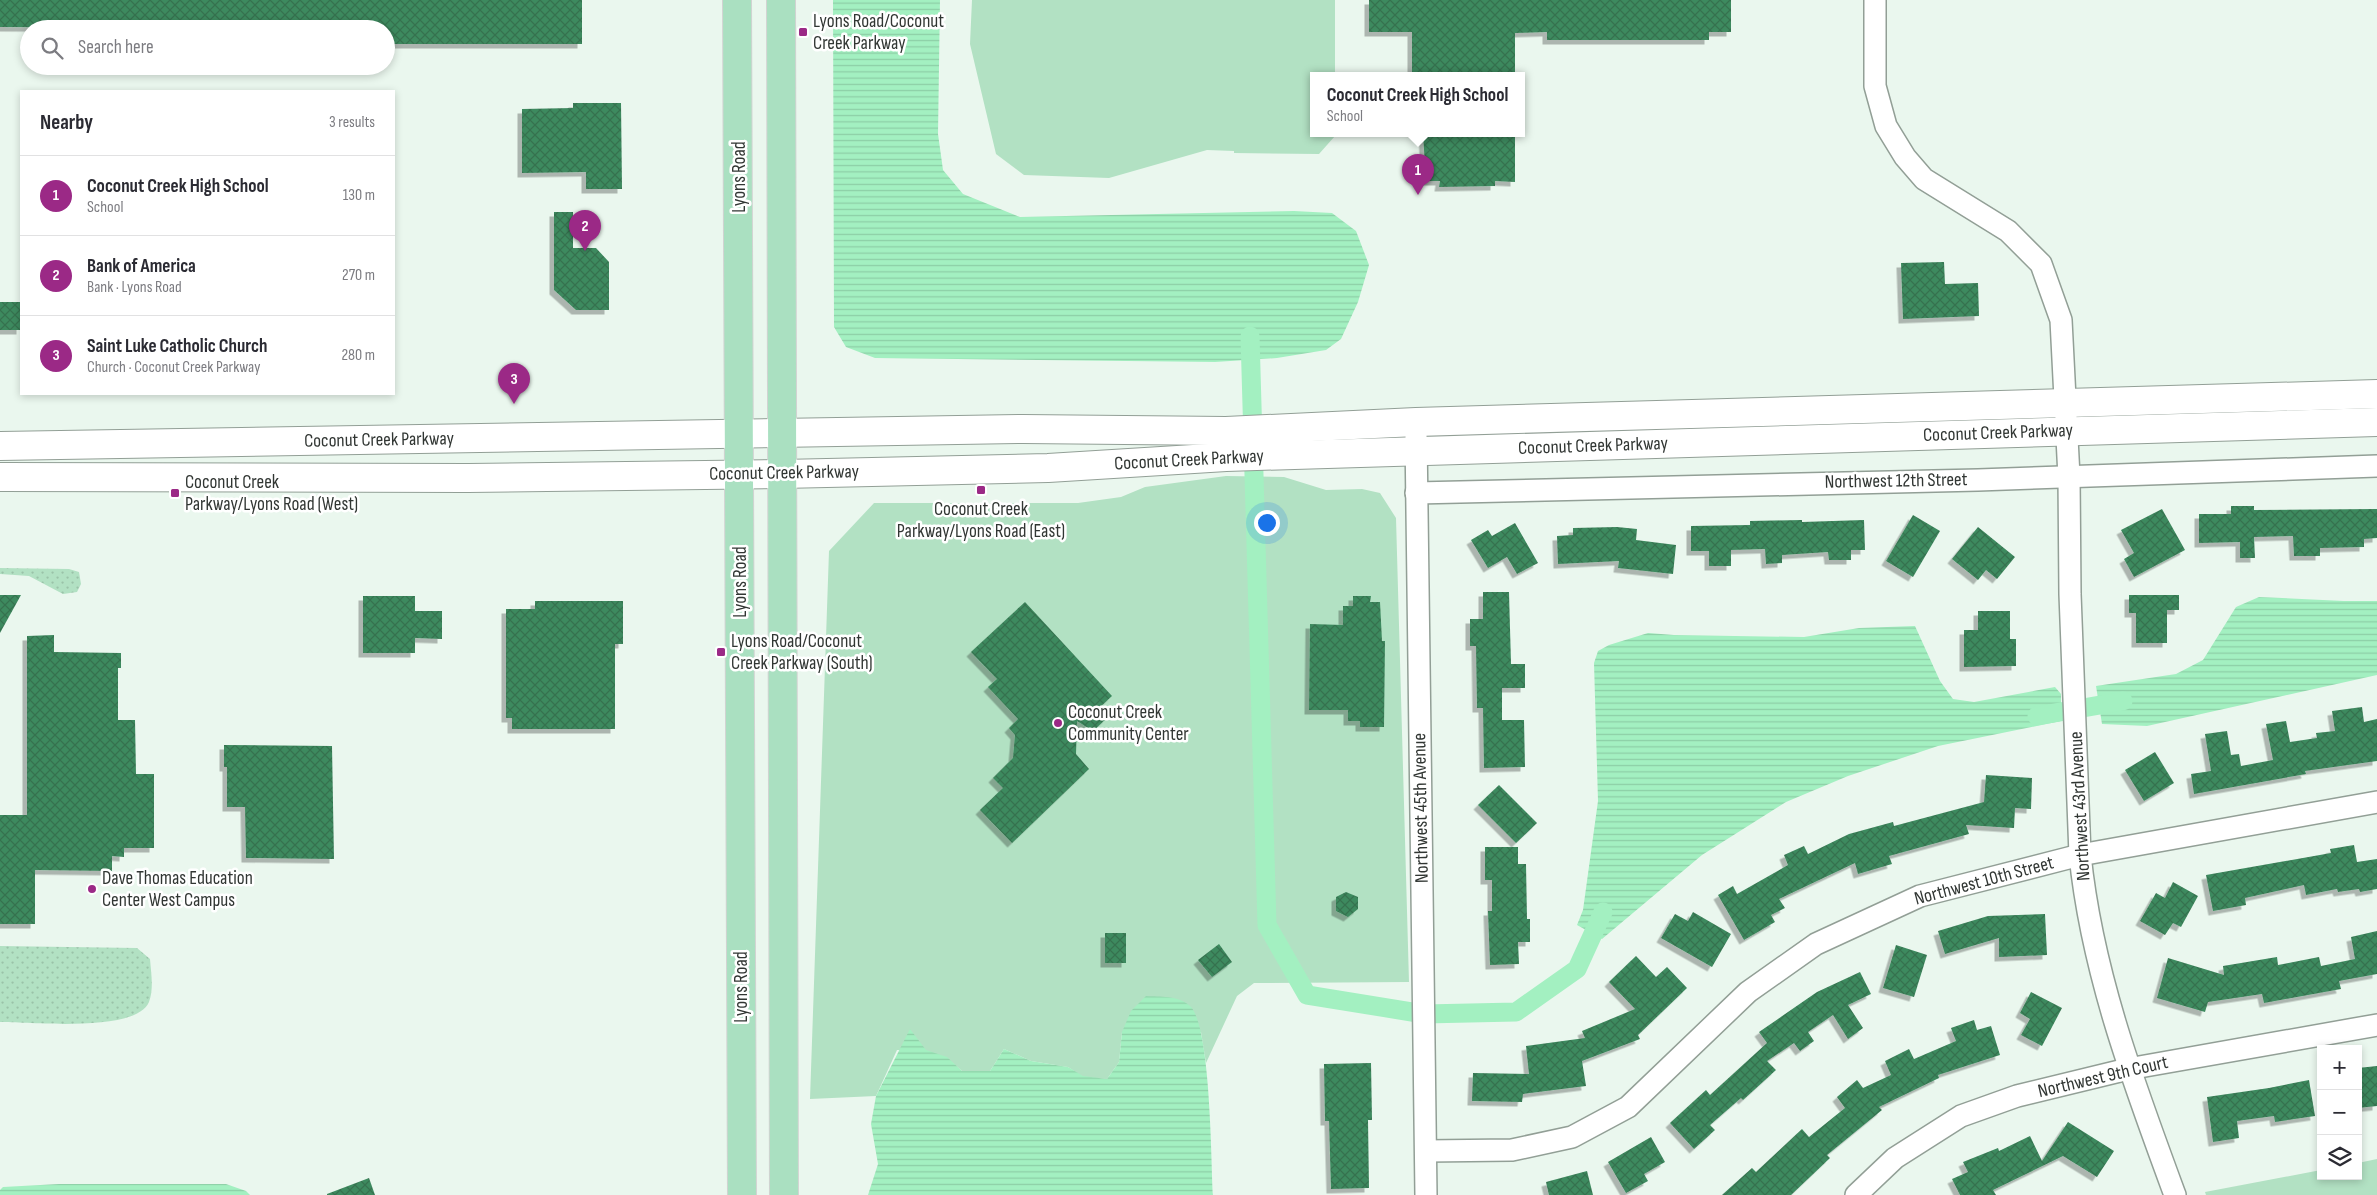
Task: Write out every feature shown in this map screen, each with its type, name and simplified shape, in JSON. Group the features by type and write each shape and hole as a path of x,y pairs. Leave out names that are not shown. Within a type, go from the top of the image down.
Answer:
{"main road":[{"name":"Lyons Road","path":"737,0 742,1195"},
{"path":"781,0 784,1195"},
{"name":"Coconut Creek Parkway","path":"0,477 468,478 1048,468 1226,443 1291,428 1416,422 2377,394"},
{"name":"Coconut Creek Parkway","path":"0,446 1023,429 1226,443 1293,455 2377,422"}],"street":[{"name":"Northwest 43rd Avenue","path":"1875,0 1875,86 1886,126 1905,156 1924,179 2008,231 2041,264 2061,320 2069,477 2074,693 2080,855 2083,886 2099,965 2128,1070 2175,1195"},
{"name":"Northwest 45th Avenue","path":"1416,422 1426,1195"},
{"name":"Northwest 12th Street","path":"1416,493 2069,477 2377,466"},
{"name":"Northwest 10th Street","path":"1426,1151 1512,1150 1572,1136 1628,1107 1748,992 1816,944 1920,896 2080,855 2377,802"},
{"name":"Northwest 9th Court","path":"1856,1195 1895,1158 1961,1116 2017,1096 2128,1070 2377,1025"}],"shaded area":[{"path":"833,0 940,0 938,134 943,170 963,194 1020,217 1294,211 1332,213 1356,231 1369,265 1358,302 1341,339 1326,350 1277,358 1215,362 875,358 846,347 834,327"},
{"path":"972,0 1335,0 1335,72 1310,72 1310,137 1334,137 1319,154 1234,153 1234,151 1207,150 1109,178 1024,175 996,154 970,44"},
{"path":"1226,476 1284,477 1326,490 1362,489 1380,493 1396,518 1409,982 1254,983 1237,996 1206,1063 1201,1032 1122,1032 1119,1062 1107,1079 1083,1077 1068,1067 1031,1061 1004,1049 990,1071 962,1071 940,1055 897,1050 876,1096 810,1099 829,551 874,503 1078,503 1121,497 1145,487"},
{"path":"0,568 69,569 79,572 81,584 77,592 63,594 29,576 0,574"},
{"path":"2259,597 2377,601 2377,675 2147,726 2102,724 2096,686 2176,674 2203,660 2236,607"},
{"path":"1915,626 1940,681 1953,699 1974,702 2055,687 2061,694 2061,721 1938,746 1848,776 1786,802 1702,855 1602,939 1577,925 1583,910 1598,801 1594,663 1598,651 1609,645 1648,633 1804,637 1859,628"},
{"path":"0,946 137,948 150,959 151,997 140,1012 104,1022 57,1024 0,1022"},
{"path":"1146,996 1169,997 1185,1002 1190,1006 1197,1018 1202,1039 1209,1095 1213,1195 868,1195 878,1164 871,1124 876,1096 910,1029 926,1050 947,1057 962,1071 990,1071 1004,1049 1031,1061 1068,1067 1083,1076 1107,1079 1119,1062 1122,1032 1131,1011"},
{"path":"2377,1159 2377,1195 2206,1195 2205,1192 2317,1171 2317,1180 2362,1180 2362,1162"},
{"path":"59,1184 226,1184 246,1191 250,1195 0,1195 0,1190 3,1187"}],"building":[{"path":"0,0 582,0 582,44 395,44 395,20 20,20 20,27 0,27"},
{"path":"1369,0 1731,0 1731,32 1709,32 1709,40 1547,40 1547,32 1515,33 1515,72 1412,72 1412,32 1369,32"},
{"path":"573,103 621,103 622,189 586,189 586,172 522,173 522,109 573,108"},
{"path":"1423,137 1515,137 1515,182 1495,181 1495,186 1439,187 1440,181 1426,181"},
{"path":"554,212 573,212 573,248 596,248 609,262 609,310 576,310 554,290"},
{"path":"1944,262 1945,284 1978,283 1979,316 1903,319 1901,263"},
{"path":"0,302 20,302 20,330 0,330"},
{"path":"2231,506 2254,506 2254,510 2377,509 2377,538 2364,539 2364,547 2320,548 2320,556 2294,556 2293,536 2254,537 2255,558 2240,558 2240,542 2199,543 2199,514 2231,514"},
{"path":"2162,509 2185,550 2134,577 2124,559 2134,553 2121,530"},
{"path":"1913,515 1940,531 1913,577 1886,561"},
{"path":"1802,520 1802,522 1864,520 1865,550 1851,550 1851,560 1829,560 1828,552 1782,555 1782,563 1766,564 1765,549 1731,550 1731,566 1709,566 1709,551 1691,551 1691,526 1750,525 1750,521"},
{"path":"1515,523 1538,563 1517,574 1507,557 1488,568 1471,540 1488,530 1492,536"},
{"path":"1617,527 1637,529 1636,540 1676,545 1673,574 1618,568 1619,561 1558,564 1557,536 1573,535 1573,528"},
{"path":"1978,527 2015,557 1997,579 1986,570 1978,580 1952,559"},
{"path":"1483,592 1509,592 1511,664 1525,664 1525,688 1502,688 1502,720 1524,720 1525,767 1484,768 1483,708 1477,708 1476,646 1470,646 1470,619 1483,619"},
{"path":"0,595 21,595 0,633"},
{"path":"2129,595 2179,595 2179,610 2167,610 2167,643 2136,643 2136,613 2129,613"},
{"path":"363,596 415,596 415,611 442,611 442,639 415,638 415,653 363,653"},
{"path":"1353,596 1371,596 1370,602 1380,602 1382,641 1385,641 1384,727 1360,727 1360,721 1348,721 1348,710 1309,710 1310,624 1343,625 1343,606 1353,606"},
{"path":"535,601 623,601 623,644 615,644 615,729 512,729 512,718 506,718 506,609 535,609"},
{"name":"Coconut Creek Community Center","path":"1025,602 1112,696 1098,709 1107,718 1093,731 1077,721 1076,754 1089,769 1012,843 980,810 1003,788 993,778 1013,758 1015,735 1009,728 1018,719 988,687 997,679 971,652"},
{"path":"1978,611 2010,611 2010,639 2016,639 2016,666 1964,667 1964,630 1978,630"},
{"path":"54,635 54,652 121,653 121,668 118,668 118,720 135,720 136,774 154,774 154,848 124,848 124,857 112,856 112,871 35,870 35,924 0,924 0,815 27,815 27,636"},
{"path":"2362,707 2364,722 2377,719 2377,761 2305,771 2306,774 2194,794 2191,774 2211,771 2205,734 2227,731 2231,755 2239,754 2241,766 2273,760 2266,724 2286,721 2290,742 2317,738 2316,733 2335,731 2332,711"},
{"path":"224,745 332,746 334,859 246,858 245,807 227,807 227,767 224,767"},
{"path":"2155,752 2174,783 2144,801 2125,770"},
{"path":"1986,775 2032,778 2031,809 2015,808 2014,828 1966,825 1969,834 1889,856 1892,864 1858,874 1855,863 1779,899 1785,908 1771,915 1775,922 1744,940 1718,895 1733,886 1737,894 1788,865 1784,855 1804,846 1808,854 1849,834 1893,822 1894,826 1984,802"},
{"path":"1499,785 1537,823 1516,843 1478,805"},
{"path":"2354,845 2357,862 2377,859 2377,889 2360,892 2359,889 2338,892 2337,889 2306,895 2304,885 2245,898 2246,905 2213,911 2206,875 2331,853 2330,849"},
{"path":"1485,847 1518,847 1518,864 1526,864 1527,919 1530,919 1530,942 1518,942 1519,964 1490,965 1488,911 1492,911 1492,880 1485,880"},
{"path":"2173,882 2198,896 2181,927 2173,923 2165,935 2140,921 2156,893 2165,898"},
{"path":"1346,892 1358,897 1358,909 1348,917 1336,911 1336,897"},
{"path":"1693,912 1731,934 1712,967 1661,938 1675,914 1688,921"},
{"path":"2045,914 2047,955 1999,957 1999,938 1945,954 1938,931 1988,916"},
{"path":"2377,931 2377,974 2339,981 2341,989 2264,1003 2262,994 2208,1002 2205,1012 2157,998 2168,958 2224,975 2223,966 2277,957 2278,965 2319,957 2321,966 2355,959 2351,937"},
{"path":"1105,933 1126,933 1126,963 1105,963"},
{"path":"1219,944 1232,962 1212,977 1198,960"},
{"path":"1896,945 1927,955 1914,997 1883,988"},
{"path":"1636,956 1656,977 1667,967 1687,988 1638,1035 1640,1039 1582,1061 1586,1086 1523,1094 1522,1102 1472,1101 1473,1073 1529,1074 1526,1046 1585,1038 1582,1031 1635,1009 1609,982"},
{"path":"1860,972 1871,994 1848,1005 1863,1028 1848,1039 1833,1015 1808,1032 1814,1041 1800,1051 1794,1043 1767,1061 1776,1070 1743,1100 1741,1098 1710,1125 1715,1130 1694,1149 1670,1123 1706,1090 1710,1095 1767,1043 1759,1032 1817,992"},
{"path":"2031,992 2062,1008 2042,1046 2021,1035 2030,1019 2020,1013"},
{"path":"1974,1020 1977,1030 1991,1026 2000,1055 1938,1075 1939,1078 1879,1107 1882,1110 1827,1155 1830,1158 1791,1195 1722,1195 1752,1168 1756,1172 1802,1129 1809,1137 1845,1108 1837,1097 1857,1080 1863,1088 1891,1075 1885,1061 1909,1049 1914,1059 1956,1041 1951,1028"},
{"path":"1371,1063 1372,1120 1368,1120 1369,1188 1331,1189 1329,1121 1325,1121 1324,1064"},
{"path":"2377,1066 2377,1106 2362,1108 2362,1068"},
{"path":"2309,1080 2315,1116 2275,1122 2274,1116 2237,1121 2239,1138 2213,1142 2207,1097"},
{"path":"2068,1122 2114,1151 2097,1177 2063,1156 1993,1190 1996,1195 1960,1195 1952,1179 1968,1172 1963,1162 1998,1148 1999,1151 2030,1136 2042,1161"},
{"path":"1651,1137 1665,1162 1644,1174 1648,1181 1626,1193 1608,1162"},
{"path":"1587,1171 1593,1195 1549,1195 1546,1182"},
{"path":"369,1178 375,1195 327,1195 327,1194"}],"waterway":[{"path":"1250,336 1267,925 1307,995 1424,1014 1516,1012 1577,969 1603,912"},
{"path":"2037,716 2123,701"}],"place":[{"name":"Lyons Road/Coconut Creek Parkway","path":"803,32"},
{"name":"Coconut Creek High School","path":"1418,195"},
{"name":"Bank of America","path":"585,251"},
{"name":"Saint Luke Catholic Church","path":"514,404"},
{"name":"Coconut Creek Parkway/Lyons Road (East)","path":"981,490"},
{"name":"Coconut Creek Parkway/Lyons Road (West)","path":"175,493"},
{"name":"Lyons Road/Coconut Creek Parkway (South)","path":"721,652"},
{"name":"Coconut Creek Community Center","path":"1058,723"},
{"name":"Dave Thomas Education Center West Campus","path":"92,889"}]}
